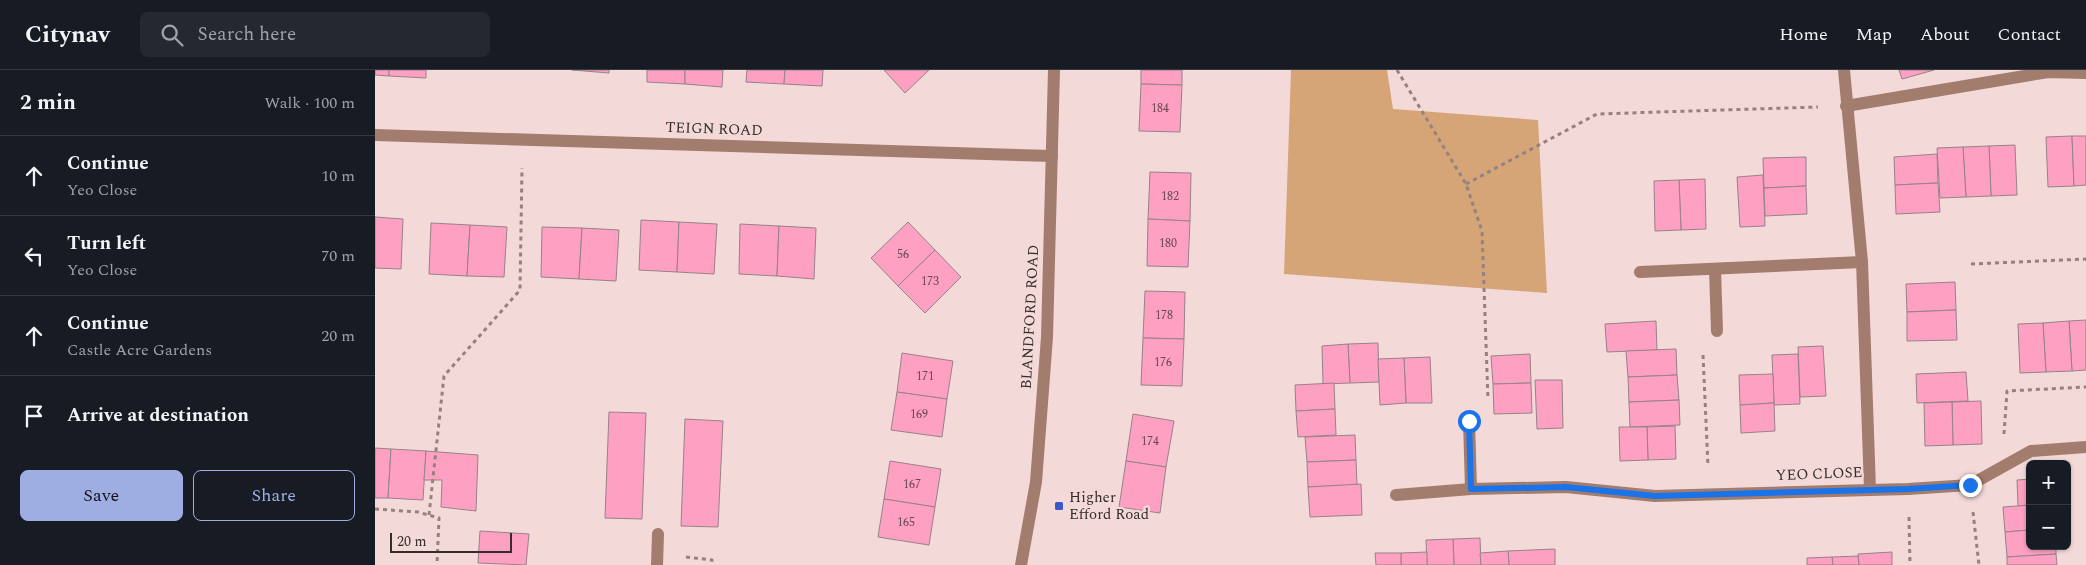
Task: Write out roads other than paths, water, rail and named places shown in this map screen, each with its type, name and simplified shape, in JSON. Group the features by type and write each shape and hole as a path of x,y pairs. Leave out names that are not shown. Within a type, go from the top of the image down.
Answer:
{"street":[{"name":"BLANDFORD ROAD","path":"1021,565 1037,472 1047,337 1055,70"},
{"name":"YEO CLOSE","path":"1396,495 1471,489 1566,487 1655,496 1870,489 1862,262 1844,70"},
{"path":"1846,106 2048,71 2086,73"},
{"name":"TEIGN ROAD","path":"375,136 1052,156"},
{"path":"1640,272 1862,262"},
{"path":"1715,269 1717,331"},
{"path":"1469,421 1471,489"},
{"path":"1870,489 1908,489 1970,485 2031,451 2086,447"},
{"path":"657,565 658,534"}],"place":[{"name":"Higher Efford Road","path":"1059,506"}]}
